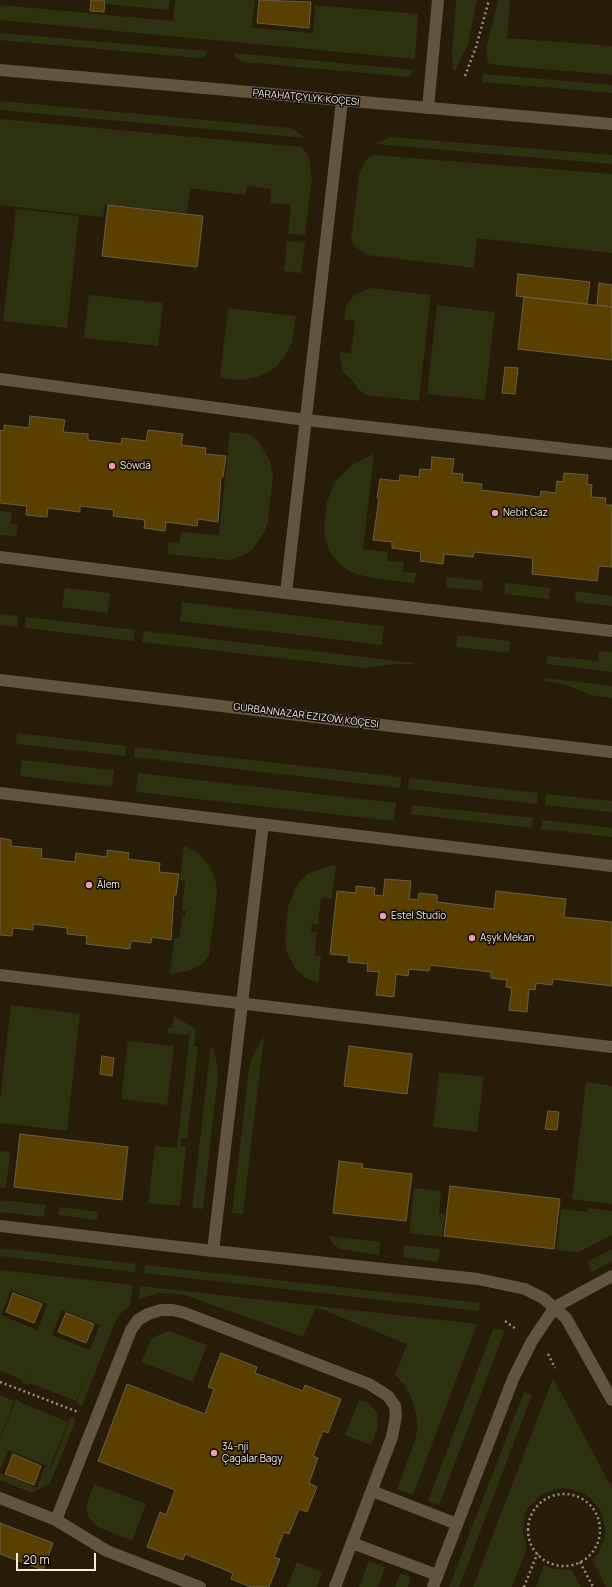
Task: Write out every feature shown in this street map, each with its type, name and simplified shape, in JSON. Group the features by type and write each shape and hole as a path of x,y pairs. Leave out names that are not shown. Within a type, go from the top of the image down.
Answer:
{"street":[{"path":"428,108 438,0"},
{"name":"PARAHATÇYLYK KÖÇESI","path":"0,70 612,124"},
{"path":"286,594 342,101"},
{"path":"0,379 306,420 612,454"},
{"path":"0,557 286,594 612,631"},
{"name":"GURBANNAZAR EZIZOW KÖÇESI","path":"0,680 612,752"},
{"path":"0,793 612,866"},
{"path":"213,1251 263,824"},
{"path":"0,975 612,1046"},
{"path":"0,1226 213,1251 478,1279 525,1289 555,1307 566,1318 612,1400"},
{"path":"433,1587 522,1358 555,1307 612,1276"},
{"path":"56,1520 126,1340 138,1320 148,1314 161,1310 173,1310 185,1313 368,1384 388,1396 395,1406 395,1427 335,1587"},
{"path":"372,1491 457,1524"},
{"path":"0,1498 56,1520 107,1551 200,1587"},
{"path":"352,1543 437,1575"}],"path":[{"path":"465,76 476,47 489,0"},
{"path":"0,1382 96,1418"},
{"path":"562,1494 571,1494 579,1497 593,1508 600,1525 598,1543 588,1557 580,1562 562,1565 549,1562 538,1554 533,1547 528,1530 533,1513 538,1505 549,1497 562,1494"},
{"path":"524,1587 538,1554"},
{"path":"580,1562 594,1587"}],"green space":[{"path":"106,0 170,0 169,10 106,4"},
{"path":"175,0 255,0 252,28 313,33 315,5 418,14 415,59 0,20 0,5 173,21"},
{"path":"456,0 477,0 468,44 455,71 453,70 452,55"},
{"path":"498,0 510,0 507,38 612,46 612,75 496,65 488,63 486,49"},
{"path":"0,33 207,51 205,56 199,58 0,40"},
{"path":"234,53 414,70 409,77 243,62 235,57"},
{"path":"483,74 612,85 612,93 482,82"},
{"path":"0,101 291,128 306,138 0,110"},
{"path":"0,119 302,147 309,158 312,178 305,235 288,234 291,205 270,203 271,189 247,186 245,195 190,188 187,213 105,204 103,217 0,205"},
{"path":"390,137 612,155 612,164 376,144"},
{"path":"374,155 612,174 612,253 477,238 474,268 367,255 354,246 351,240 359,174 367,159"},
{"path":"16,209 79,216 67,328 3,321"},
{"path":"287,241 305,243 301,273 284,271"},
{"path":"370,288 431,295 419,401 366,395 358,389 354,382 343,372 340,352 351,353 355,321 344,320 346,306 354,295"},
{"path":"89,295 163,303 158,346 84,338"},
{"path":"437,305 495,312 485,400 427,394"},
{"path":"228,308 296,316 292,343 285,356 276,367 258,377 242,380 220,378"},
{"path":"230,432 248,434 257,440 270,460 273,476 268,522 264,533 252,550 242,556 229,560 167,554 169,542 179,543 181,532 219,535"},
{"path":"374,454 363,549 388,552 387,561 404,562 403,572 416,573 414,583 372,578 350,572 331,554 326,542 324,530 327,502 334,483 353,464"},
{"path":"0,511 12,512 11,524 18,525 16,536 0,535"},
{"path":"447,577 483,581 482,591 446,587"},
{"path":"505,583 550,588 549,599 504,594"},
{"path":"65,588 110,593 108,613 62,607"},
{"path":"576,591 612,596 612,606 575,602"},
{"path":"182,602 384,626 382,645 180,621"},
{"path":"0,614 18,616 17,627 0,625"},
{"path":"26,617 135,630 134,641 25,628"},
{"path":"144,631 414,664 395,664 365,668 142,642"},
{"path":"458,635 510,641 509,653 456,647"},
{"path":"599,651 612,652 612,672 546,664 547,656 598,661"},
{"path":"544,678 612,686 612,698 591,695 567,685 544,681"},
{"path":"17,733 126,746 125,756 16,744"},
{"path":"135,747 401,777 400,788 134,757"},
{"path":"22,760 114,770 112,787 20,776"},
{"path":"138,773 396,803 394,821 136,792"},
{"path":"409,778 538,793 537,804 408,789"},
{"path":"546,794 612,801 612,812 545,805"},
{"path":"412,805 533,818 532,828 411,814"},
{"path":"542,820 612,828 612,837 541,829"},
{"path":"184,845 199,854 208,864 215,877 217,894 209,956 202,964 189,971 170,974 174,938 179,938 182,916 185,917 186,911 182,910 185,881 180,880"},
{"path":"330,866 336,866 332,899 321,898 318,925 312,924 311,931 317,932 315,955 321,956 318,983 305,978 296,970 286,950 285,939 288,907 297,885 307,874"},
{"path":"11,1005 80,1014 67,1131 0,1123 0,1099"},
{"path":"174,1016 196,1029 194,1046 198,1047 187,1139 181,1138 180,1146 186,1147 180,1206 148,1203 155,1146 177,1148 190,1033 187,1033 186,1035 167,1033 168,1028 172,1028"},
{"path":"264,1036 243,1214 232,1213 249,1069 253,1055"},
{"path":"128,1041 174,1046 167,1105 121,1099"},
{"path":"211,1045 216,1059 218,1077 203,1209 192,1208"},
{"path":"439,1072 484,1077 477,1132 433,1127"},
{"path":"586,1082 612,1086 612,1204 572,1199"},
{"path":"0,1151 10,1152 6,1188 0,1188"},
{"path":"414,1188 441,1191 439,1213 445,1214 442,1237 409,1233"},
{"path":"0,1200 46,1205 44,1217 0,1212"},
{"path":"59,1207 98,1212 97,1220 58,1215"},
{"path":"588,1208 612,1211 612,1235 579,1252 556,1250 561,1209 587,1212"},
{"path":"328,1236 380,1242 379,1255 340,1249 333,1244"},
{"path":"404,1245 440,1249 438,1262 403,1257"},
{"path":"0,1248 136,1264 135,1272 0,1256"},
{"path":"612,1249 612,1261 592,1272 587,1262"},
{"path":"145,1265 480,1303 479,1311 144,1273"},
{"path":"0,1270 133,1285 130,1306 121,1313 115,1322 82,1406 76,1403 87,1374 76,1401 29,1383 28,1385 22,1383 30,1363 23,1380 0,1371","holes":["11,1290 47,1304 38,1329 42,1332 1,1315","62,1310 100,1325 90,1350 49,1334 52,1335"]},
{"path":"140,1286 477,1324 413,1495 397,1489 416,1438 417,1427 416,1413 411,1397 404,1384 395,1375 407,1344 316,1307 303,1337 182,1294 158,1293 139,1299"},
{"path":"493,1329 505,1330 439,1505 428,1501"},
{"path":"168,1331 207,1345 193,1382 141,1362 152,1338"},
{"path":"553,1378 612,1488 612,1587 606,1587 592,1560 599,1552 605,1536 605,1527 601,1511 590,1498 583,1493 566,1488 557,1489 541,1495 529,1507 525,1514 523,1531 527,1548 512,1587 473,1587"},
{"path":"524,1392 532,1395 459,1587 449,1587"},
{"path":"0,1395 14,1401 0,1438"},
{"path":"16,1399 21,1403 68,1422 50,1467 3,1448 8,1451 0,1471 0,1440"},
{"path":"359,1400 368,1403 377,1413 378,1427 371,1445 345,1435"},
{"path":"71,1417 74,1418 75,1423 50,1483 32,1493 0,1480 0,1473 37,1488 45,1466 51,1468"},
{"path":"94,1484 146,1504 132,1541 98,1527 88,1517 86,1506"},
{"path":"369,1561 385,1567 378,1587 359,1587"},
{"path":"297,1562 322,1572 317,1587 287,1587"},
{"path":"544,1565 553,1569 572,1570 581,1587 536,1587"},
{"path":"400,1573 411,1577 408,1587 395,1587"}],"building":[{"path":"91,0 105,0 104,12 90,11"},
{"path":"259,0 311,2 309,28 257,23"},
{"path":"108,205 203,216 197,267 102,256"},
{"path":"518,274 590,282 587,304 516,296"},
{"path":"599,283 612,285 612,307 597,305"},
{"path":"524,297 612,307 612,360 518,349"},
{"path":"505,367 518,368 515,394 502,393"},
{"name":"Söwdä","path":"30,416 65,420 63,432 88,434 88,440 121,444 122,438 146,441 148,430 183,434 181,445 206,448 205,454 226,456 223,477 221,477 218,522 198,519 197,526 166,522 165,531 144,528 145,520 113,516 114,510 80,506 80,512 48,508 47,517 26,515 27,506 0,503 0,430 4,431 4,425 29,428"},
{"name":"Nebit Gaz","path":"432,457 454,459 452,473 463,474 462,482 482,484 481,490 540,497 541,491 556,493 557,481 563,482 564,473 588,475 587,484 592,485 591,497 606,498 605,505 612,505 612,567 599,566 597,581 532,574 533,558 474,552 473,557 444,554 443,564 420,561 421,552 392,548 392,542 373,540 380,479 399,481 400,475 419,477 420,469 431,470"},
{"name":"Älem","path":"0,838 11,840 11,846 42,849 41,858 75,862 76,853 107,857 107,850 129,853 128,859 160,863 159,872 179,874 176,895 174,895 171,940 152,937 151,943 131,941 130,949 86,944 87,936 67,934 67,928 33,924 33,930 13,928 12,936 0,935"},
{"name":"Aşyk Mekan","path":"385,879 411,881 409,899 418,900 419,893 437,895 437,902 494,909 496,891 566,899 564,917 612,922 612,986 553,979 552,985 536,983 535,990 529,989 527,1012 509,1010 512,988 506,987 507,980 491,978 491,972 430,965 429,971 409,969 408,976 396,974 394,997 376,995 379,972 367,971 368,964 348,962 349,956 330,954 337,891 356,893 356,886 375,888 374,895 383,896"},
{"path":"349,1046 412,1054 407,1094 344,1086"},
{"path":"102,1056 114,1058 112,1076 100,1074"},
{"path":"548,1111 559,1112 557,1130 545,1129"},
{"path":"20,1134 128,1147 122,1200 14,1187"},
{"path":"339,1161 363,1164 362,1168 412,1174 406,1221 333,1213"},
{"path":"450,1186 560,1199 554,1249 444,1236"},
{"path":"13,1293 42,1304 34,1323 6,1312"},
{"path":"66,1313 94,1324 86,1343 58,1332"},
{"path":"221,1353 257,1367 255,1373 303,1391 305,1385 341,1399 328,1433 323,1431 313,1456 318,1458 309,1483 317,1487 307,1512 299,1509 289,1534 284,1532 274,1557 280,1559 269,1587 251,1587 231,1579 233,1573 185,1554 183,1560 147,1547 160,1512 166,1515 175,1490 98,1461 127,1384 205,1414 214,1389 208,1387"},
{"path":"13,1454 41,1466 34,1485 5,1474"},
{"path":"0,1523 53,1543 43,1570 0,1554"}],"place":[{"name":"Söwdä","path":"112,466"},
{"name":"Nebit Gaz","path":"495,513"},
{"name":"Älem","path":"89,885"},
{"name":"Estel Studio","path":"383,916"},
{"name":"Aşyk Mekan","path":"472,938"},
{"name":"34-nji Çagalar Bagy","path":"214,1453"}]}
